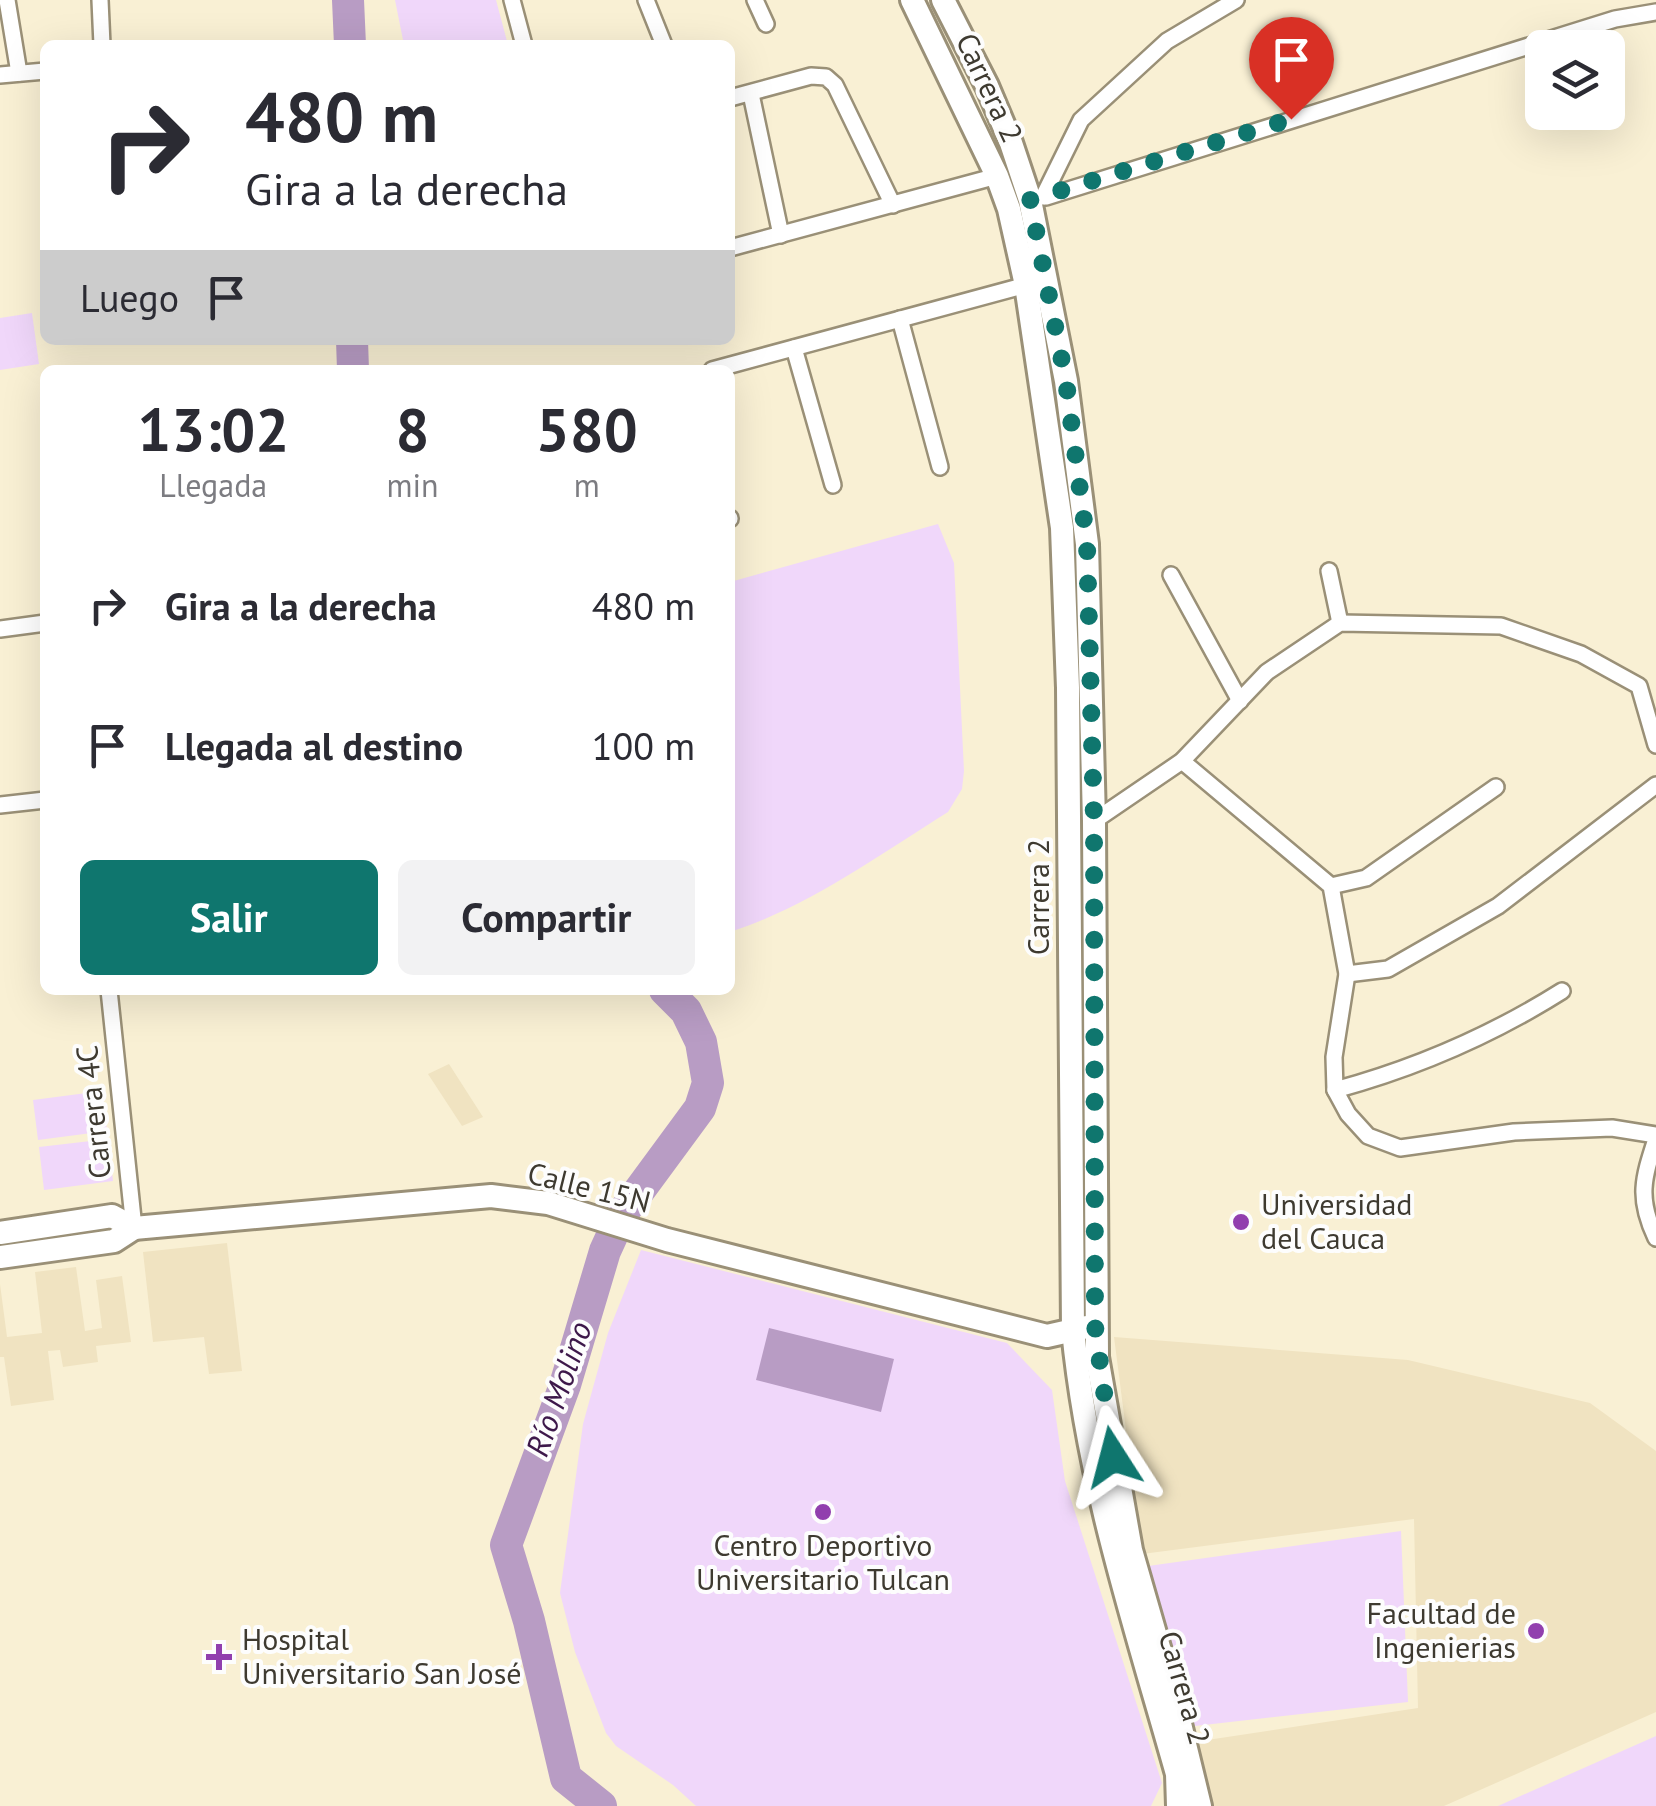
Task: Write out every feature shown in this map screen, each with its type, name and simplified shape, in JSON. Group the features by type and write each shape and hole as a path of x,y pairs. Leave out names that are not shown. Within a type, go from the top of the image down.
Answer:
{"main road":[{"name":"Carrera 2","path":"912,0 997,176 1026,285 1063,548 1084,1328 1100,1376 1132,1550 1200,1806"},
{"name":"Carrera 2","path":"942,0 1038,198 1066,381 1087,544 1094,821 1084,1328 1078,1382 1100,1502 1177,1774 1178,1806"},
{"name":"Calle 15N","path":"0,1233 112,1216 134,1228 491,1196 548,1203 667,1240 1046,1336 1084,1328"},
{"path":"0,1258 114,1241 134,1228"}],"street":[{"path":"7,0 19,73"},
{"path":"100,0 102,40"},
{"path":"512,0 523,40"},
{"path":"646,0 662,40"},
{"path":"754,0 766,24"},
{"path":"1038,198 1081,120 1167,41 1236,0"},
{"path":"1038,198 1615,18 1653,18"},
{"path":"0,75 40,71"},
{"path":"735,97 812,76 826,77 835,85 893,205"},
{"path":"751,94 781,234"},
{"path":"735,247 997,176"},
{"path":"731,365 1026,285"},
{"path":"900,319 940,467"},
{"path":"794,348 834,484"},
{"path":"1330,571 1340,622"},
{"path":"1172,575 1240,701"},
{"path":"1094,821 1182,760 1267,672 1340,622 1501,626 1581,654 1639,686 1656,745"},
{"path":"0,629 40,624"},
{"path":"1182,760 1332,886 1347,974 1334,1057 1336,1090 1348,1114 1368,1136 1400,1148 1514,1132 1612,1128 1656,1137 1643,1180 1645,1214 1656,1238"},
{"path":"1347,974 1388,969 1498,906 1656,785"},
{"path":"1332,886 1366,878 1496,788"},
{"path":"0,805 40,801"},
{"path":"1336,1090 1388,1076 1495,1030 1562,991"},
{"name":"Carrera 4C","path":"110,995 134,1228"}],"shaded area":[{"path":"395,0 496,0 507,40 403,40"},
{"path":"32,313 39,364 0,370 0,318"},
{"path":"938,524 954,563 964,771 962,789 948,812 815,894 735,930 735,581"},
{"path":"449,1064 483,1117 462,1126 428,1074"},
{"path":"102,1091 107,1131 38,1140 33,1100"},
{"path":"108,1139 113,1181 44,1190 39,1147"},
{"path":"227,1243 242,1371 209,1374 204,1337 153,1342 143,1252"},
{"name":"Centro Deportivo Universitario Tulcan","path":"641,1250 1007,1343 1052,1390 1065,1481 1162,1783 1151,1806 696,1806 616,1746 606,1733 575,1652 560,1593 583,1424 608,1333"},
{"path":"76,1267 85,1331 102,1328 96,1280 122,1276 131,1342 96,1346 98,1362 63,1367 60,1350 48,1351 54,1400 11,1406 4,1357 0,1357 0,1284 7,1337 42,1333 35,1272"},
{"path":"769,1328 894,1359 881,1412 756,1380"},
{"name":"Facultad de Ingenierias","path":"1114,1337 1408,1360 1590,1403 1656,1451 1656,1712 1444,1806 1205,1806 1194,1742 1418,1708 1414,1519 1142,1554"},
{"path":"1401,1531 1408,1702 1195,1726 1141,1567"},
{"path":"1656,1736 1656,1806 1498,1806"}],"waterway":[{"name":"Río Molino","path":"348,0 350,40"},
{"name":"Río Molino","path":"352,345 353,365"},
{"name":"Río Molino","path":"601,1806 566,1778 529,1621 506,1545 565,1385 605,1251 622,1214 700,1108 708,1083 701,1042 686,1011 670,995"}],"place":[{"name":"Universidad del Cauca","path":"1241,1222"},
{"name":"Centro Deportivo Universitario Tulcan","path":"823,1512"},
{"name":"Facultad de Ingenierias","path":"1536,1631"},
{"name":"Hospital Universitario San José","path":"219,1657"}],"route":[{"path":"1113,1457 1095,1326 1094,821 1087,544 1066,381 1030,200 1291,119"}]}
